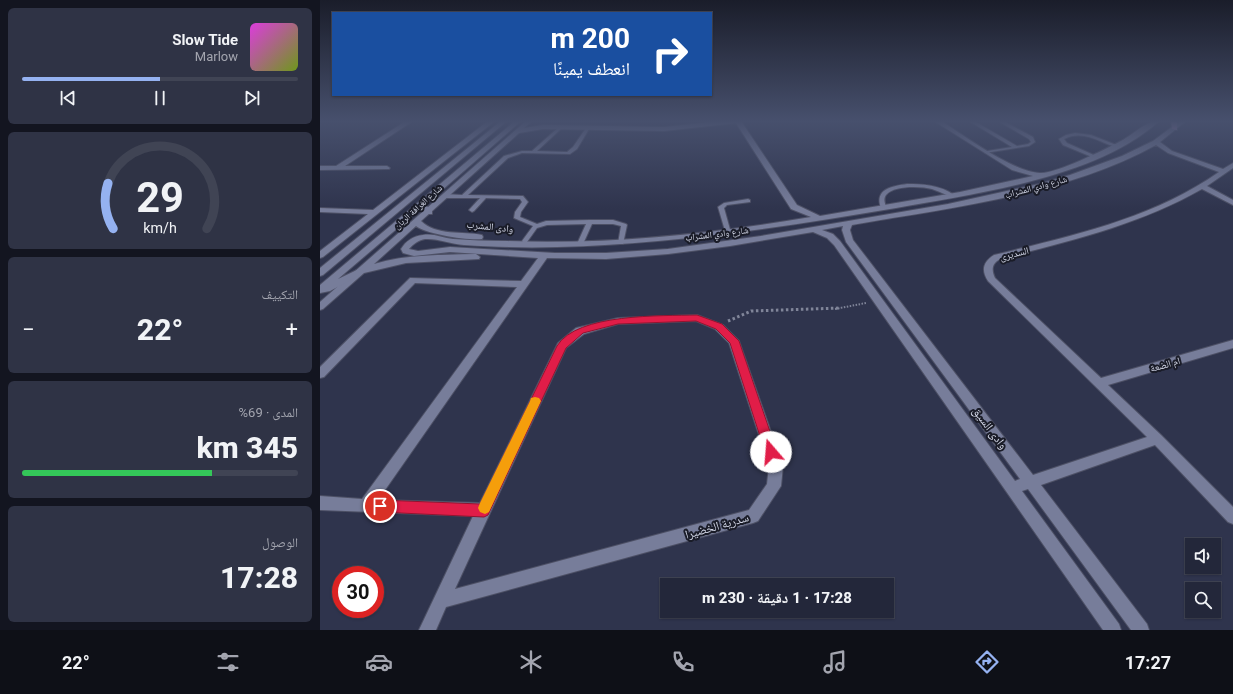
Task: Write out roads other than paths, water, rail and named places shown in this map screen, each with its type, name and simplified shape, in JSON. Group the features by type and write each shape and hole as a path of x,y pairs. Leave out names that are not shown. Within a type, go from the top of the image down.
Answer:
{"street":[{"path":"337,168 364,150"},
{"name":"شارع الغرافة الريان","path":"320,255 455,150"},
{"name":"شارع الغرافة الريان","path":"320,273 467,150"},
{"name":"شارع الغرافة الريان","path":"320,291 483,150"},
{"name":"شارع الغرافة الريان","path":"320,307 429,212 496,150"},
{"path":"757,150 794,207 805,213 820,218"},
{"path":"984,150 1014,169 1040,176"},
{"name":"شارع وادي المشراب","path":"544,256 445,250 414,253 406,251 405,249 409,243 414,240 430,236 460,242 533,245 621,242 728,233 951,195 1020,181 1040,176 1107,150"},
{"name":"شارع وادي المشراب","path":"360,272 383,264 404,260 544,256 606,256 672,251 984,200 1022,191 1094,170 1141,150"},
{"path":"1148,150 1170,152 1225,172"},
{"name":"السديرى","path":"1233,165 1203,187 1161,207 1120,223 1057,243 997,257 987,266 987,272 991,280 1157,440 1233,517"},
{"path":"320,168 386,168"},
{"path":"1014,169 1020,181"},
{"path":"1203,187 1233,203"},
{"path":"419,204 429,212"},
{"path":"784,224 792,216 794,207"},
{"path":"320,210 376,212"},
{"name":"وادى المشرب","path":"417,222 419,226 430,230 484,238 565,244"},
{"name":"وادى السيق","path":"848,223 846,230 849,240 1141,630"},
{"name":"وادى السيق","path":"813,229 834,239 1113,630"},
{"path":"365,506 544,256"},
{"path":"320,291 360,272"},
{"path":"320,374 413,280 524,284"},
{"name":"سدرية الخضيرا","path":"427,630 440,602 562,346 580,331 618,321 697,318 719,327 734,341 776,466 774,486 753,516 440,602"},
{"name":"ام الضعة","path":"1098,384 1233,344"},
{"path":"1012,488 1157,440"},
{"path":"320,503 484,510"}],"lane":[{"path":"464,196 506,156 517,153 532,152 568,153 572,150"},
{"path":"987,152 996,150"},
{"path":"1080,150 1094,156"},
{"path":"883,207 881,203 882,196 888,190 898,187 911,185 924,186 938,189 951,195"},
{"path":"445,196 518,196 524,198 525,202 518,212 517,218 538,226"},
{"path":"472,210 485,196"},
{"path":"728,233 721,207 726,204 748,201"},
{"path":"525,241 538,226 550,222 590,222 621,224 624,228 621,242"},
{"path":"580,244 590,222"}]}
